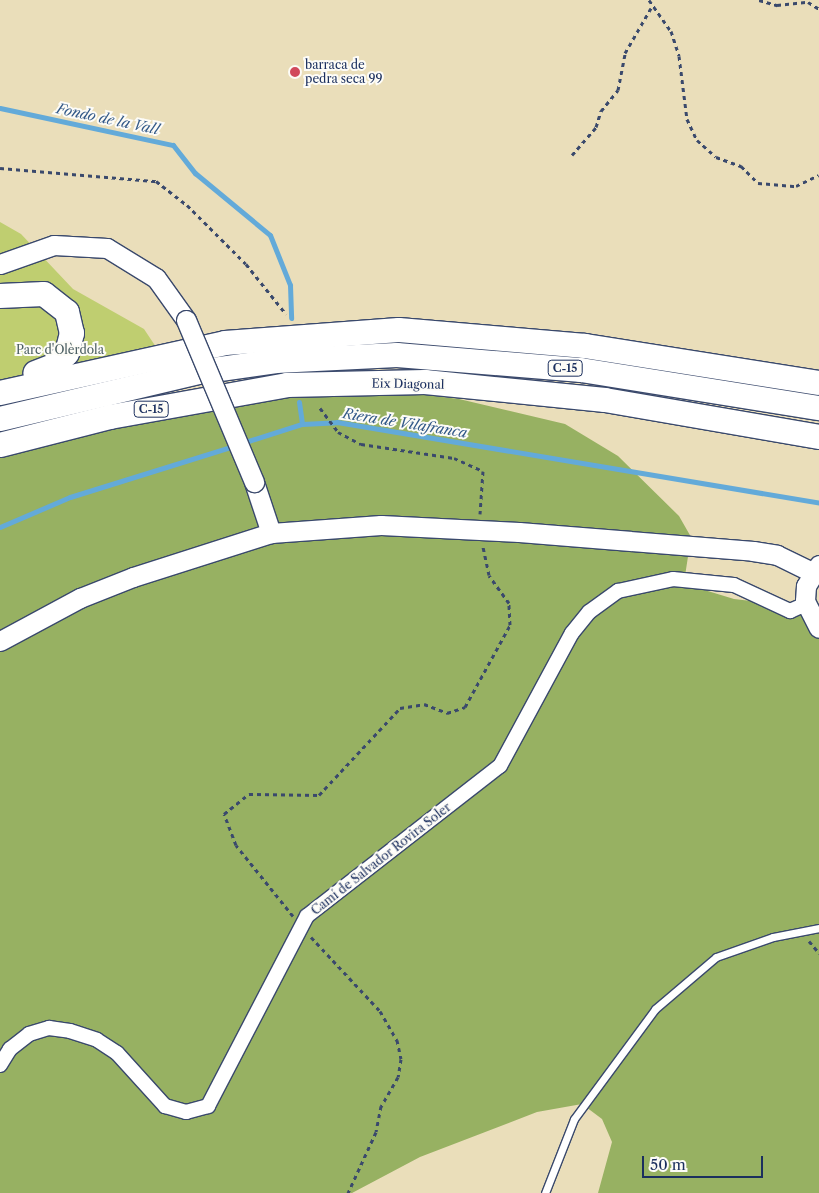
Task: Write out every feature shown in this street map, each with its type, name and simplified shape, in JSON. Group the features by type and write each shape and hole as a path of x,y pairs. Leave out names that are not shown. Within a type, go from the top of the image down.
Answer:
{"highway":[{"path":"0,296 32,292 53,298 67,312 72,333 67,353 56,365 0,387"},
{"path":"0,393 225,343 399,330 547,341 819,383"},
{"name":"C-15","path":"0,419 209,370 276,361 397,355 564,368 819,408"},
{"name":"Eix Diagonal","path":"0,445 110,417 287,384 425,382 605,400 819,437"}],"street":[{"path":"0,264 54,245 107,248 125,255 156,278 186,320 254,482 271,533"},
{"path":"0,640 124,580 271,533 382,525 478,530 753,551 777,555 816,568 806,604 819,628"},
{"name":"Camí de Salvador Rovira Soler","path":"0,1065 10,1049 29,1034 49,1028 70,1031 97,1040 117,1053 165,1106 186,1112 202,1109 217,1092 301,926 331,894 500,766 572,633 589,612 618,592 654,581 705,580 734,585 790,611 806,604"}],"lane":[{"path":"545,1193 574,1119 654,1009 716,956 773,937 819,928"}],"path":[{"path":"649,0 651,8 673,39 687,119 698,140 716,157 741,166 758,183 796,186 819,175"},
{"path":"759,0 777,5 808,2 819,9"},
{"path":"572,155 596,127 601,111 618,90 625,53 651,8"},
{"path":"0,168 156,182 187,205 246,264 286,314"},
{"path":"320,408 338,432 361,444 454,458 483,471 478,530 490,575 509,602 510,625 465,707 447,713 424,704 400,708 319,795 249,794 224,814 236,845 301,926 380,1011 397,1040 401,1058 398,1077 381,1106 376,1132 348,1193"}],"green space":[{"name":"Parc d'Olèrdola","path":"0,222 21,234 73,289 144,329 158,350 135,381 0,447"},
{"path":"386,390 459,399 565,424 618,456 679,516 691,537 685,576 688,585 734,599 819,609 819,1193 598,1193 612,1142 602,1119 582,1104 537,1112 420,1157 352,1193 0,1193 0,453 143,399"}],"waterway":[{"name":"Fondo de la Vall","path":"0,108 173,145 195,173 270,235 290,285 291,318"},
{"name":"Fondo de la Vall","path":"299,402 302,424"},
{"name":"Riera de Vilafranca","path":"242,443 302,424 337,422 819,503"},
{"name":"Riera de Vilafranca","path":"0,527 70,497 234,446"}],"place":[{"name":"barraca de pedra seca 99","path":"295,72"}]}
